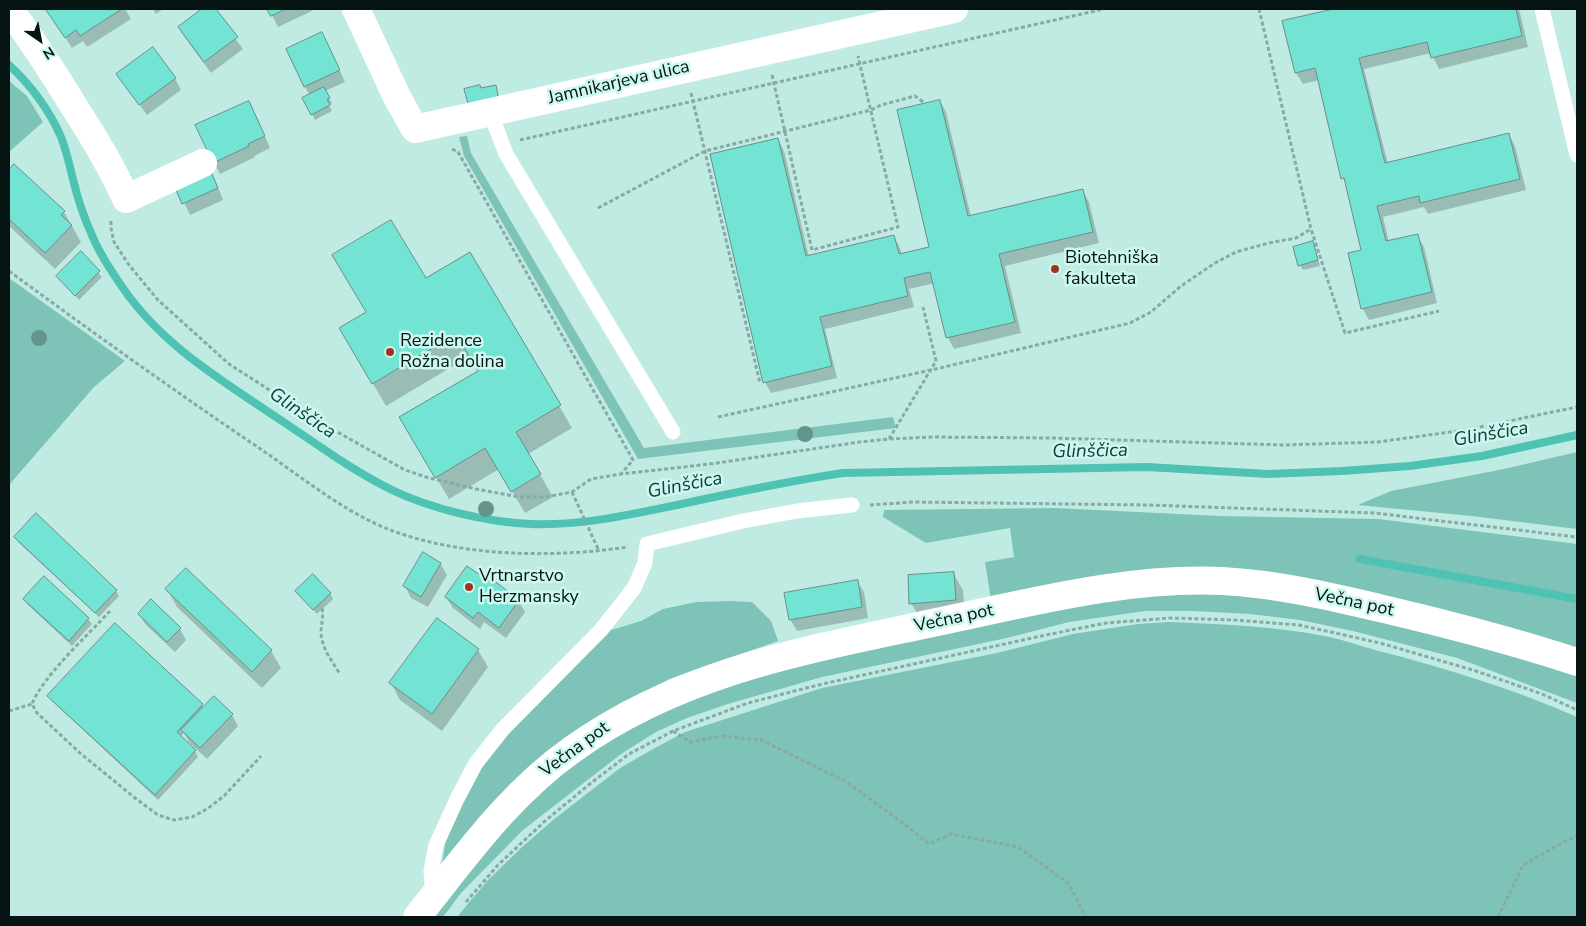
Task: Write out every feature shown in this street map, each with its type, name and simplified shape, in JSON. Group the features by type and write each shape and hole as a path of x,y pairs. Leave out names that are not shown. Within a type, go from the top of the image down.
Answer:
{"main road":[{"path":"9,9 33,41 86,125 115,174 126,199 203,162"},
{"name":"Jamnikarjeva ulica","path":"356,9 397,97 415,129 954,9"},
{"name":"Večna pot","path":"425,907 501,813 533,780 572,749 615,722 653,702 717,675 786,655 1003,608 1098,590 1164,581 1224,582 1290,589 1362,604 1505,640 1577,662"}],"lane":[{"path":"1542,9 1577,155"},
{"path":"490,112 506,154 674,432"},
{"path":"425,907 436,845 476,763 503,729 601,630 634,588 645,564 647,544 743,521 797,511 852,505"}],"path":[{"path":"503,144 1104,9"},
{"path":"1259,9 1311,229 1345,333 1439,311"},
{"path":"766,50 812,250 898,228 852,31"},
{"path":"685,68 760,382"},
{"path":"598,208 705,152 871,110 881,105 915,96 923,102"},
{"path":"450,147 458,152 633,460 621,474"},
{"path":"126,199 117,207 111,218 114,242 129,265 158,300 229,364 316,420 405,470 429,478 519,497 546,496 572,492 592,479 621,474 710,464 889,439 932,436 1284,445 1378,442 1464,430 1577,407"},
{"path":"718,417 931,370 1130,323 1151,312 1181,286 1215,263 1236,252 1296,238 1311,229"},
{"path":"9,271 331,497 392,531 426,540 483,550 527,554 599,551 647,544"},
{"path":"889,439 936,361 923,307"},
{"path":"572,492 599,551"},
{"path":"852,505 914,502 1149,505 1374,513 1577,536"},
{"path":"322,608 324,616 321,632 323,644 340,674"},
{"path":"32,704 36,694 54,672 110,611"},
{"path":"465,902 498,864 553,814 630,754 673,731 748,703 899,666 1106,623 1170,618 1235,620 1299,625 1362,639 1476,671 1542,694 1577,710"},
{"path":"9,711 32,704"},
{"path":"32,704 37,713 80,754 158,815 174,820 192,817 207,809 224,796 261,756"},
{"path":"673,731 690,742 722,736 761,740 845,781 929,844 951,834 1018,847 1068,883 1086,917"},
{"path":"1498,917 1523,865 1577,836"}],"green space":[{"path":"9,81 27,96 43,122 9,152"},
{"path":"467,136 471,153 644,448 893,417 896,428 638,459 464,156 459,137"},
{"path":"9,278 125,361 94,387 9,485"},
{"path":"1577,452 1577,529 1358,505 1391,491 1504,469"},
{"path":"1055,508 1220,516 1378,519 1577,544 1577,651 1281,576 991,600 985,562 1014,557 1010,528 926,543 883,517 884,510"},
{"path":"1196,592 1302,602 1495,648 1577,674 1577,703 1457,658 1353,631 1300,620 1250,614 1145,611 1069,622 1007,638 822,677 728,704 687,718 656,732 621,754 523,830 461,893 443,917 432,917 528,801 590,752 659,712 747,679 876,648 1102,601"},
{"path":"696,602 752,602 771,621 778,641 669,679 614,710 442,865 446,838 468,789 492,749 594,638 611,630 641,621 663,609"},
{"path":"1169,622 1266,628 1330,637 1478,679 1577,717 1577,917 457,917 488,880 553,820 620,768 685,732 822,688 997,653 1073,634 1138,624"}],"building":[{"path":"122,9 80,36 76,30 65,38 46,10"},
{"path":"202,9 216,9 238,37 204,62 178,27"},
{"path":"267,9 286,9 271,16"},
{"path":"1334,9 1516,9 1522,36 1431,58 1427,42 1359,58 1385,163 1509,133 1520,179 1420,203 1419,196 1377,206 1386,241 1418,234 1432,292 1361,309 1348,253 1361,250 1344,178 1341,179 1315,68 1295,73 1282,21"},
{"path":"322,32 340,70 304,87 286,49"},
{"path":"153,47 176,78 139,105 116,74"},
{"path":"480,85 481,88 496,85 499,101 468,104 464,89"},
{"path":"324,87 330,98 327,99 330,105 311,115 302,98"},
{"name":"Biotehniška fakulteta","path":"940,100 968,216 1083,189 1093,232 999,254 1015,322 946,338 930,272 904,278 908,296 820,317 832,366 763,383 710,154 778,138 806,256 894,235 899,254 929,247 897,110"},
{"path":"249,101 265,136 248,144 249,146 213,163 195,125"},
{"path":"14,164 65,211 61,215 72,225 45,253 9,219 9,170"},
{"path":"209,167 218,188 182,204 173,183"},
{"name":"Rezidence Rožna dolina","path":"391,220 426,278 470,252 561,405 516,432 541,474 511,492 485,448 435,478 399,417 478,371 456,334 372,384 339,328 366,312 332,255"},
{"path":"1313,241 1318,260 1298,266 1293,247"},
{"path":"81,251 100,271 75,296 56,276"},
{"path":"36,513 117,590 95,613 14,537"},
{"path":"423,552 441,563 421,597 403,586"},
{"path":"467,566 490,582 492,579 519,600 499,628 478,612 473,618 445,597"},
{"path":"186,568 272,650 252,672 165,589"},
{"path":"954,572 956,600 909,604 908,575"},
{"path":"313,574 331,593 313,610 295,591"},
{"path":"44,576 89,618 69,641 23,599"},
{"path":"858,580 862,607 789,620 784,593"},
{"path":"151,599 181,628 167,642 138,614"},
{"path":"437,618 479,649 432,714 389,683"},
{"path":"115,623 203,704 177,732 196,750 155,795 47,696"},
{"path":"214,696 233,714 200,748 181,730"}],"waterway":[{"name":"Glinščica","path":"9,65 39,98 61,137 81,208 101,255 123,288 155,327 213,375 347,465 392,490 441,509 513,523 586,522 843,473 1147,467 1268,474 1342,471 1410,466 1482,456 1577,435"},
{"path":"1360,559 1577,599"}],"place":[{"name":"Biotehniška fakulteta","path":"1055,269"},
{"name":"Rezidence Rožna dolina","path":"390,352"},
{"name":"Vrtnarstvo Herzmansky","path":"469,587"}]}
